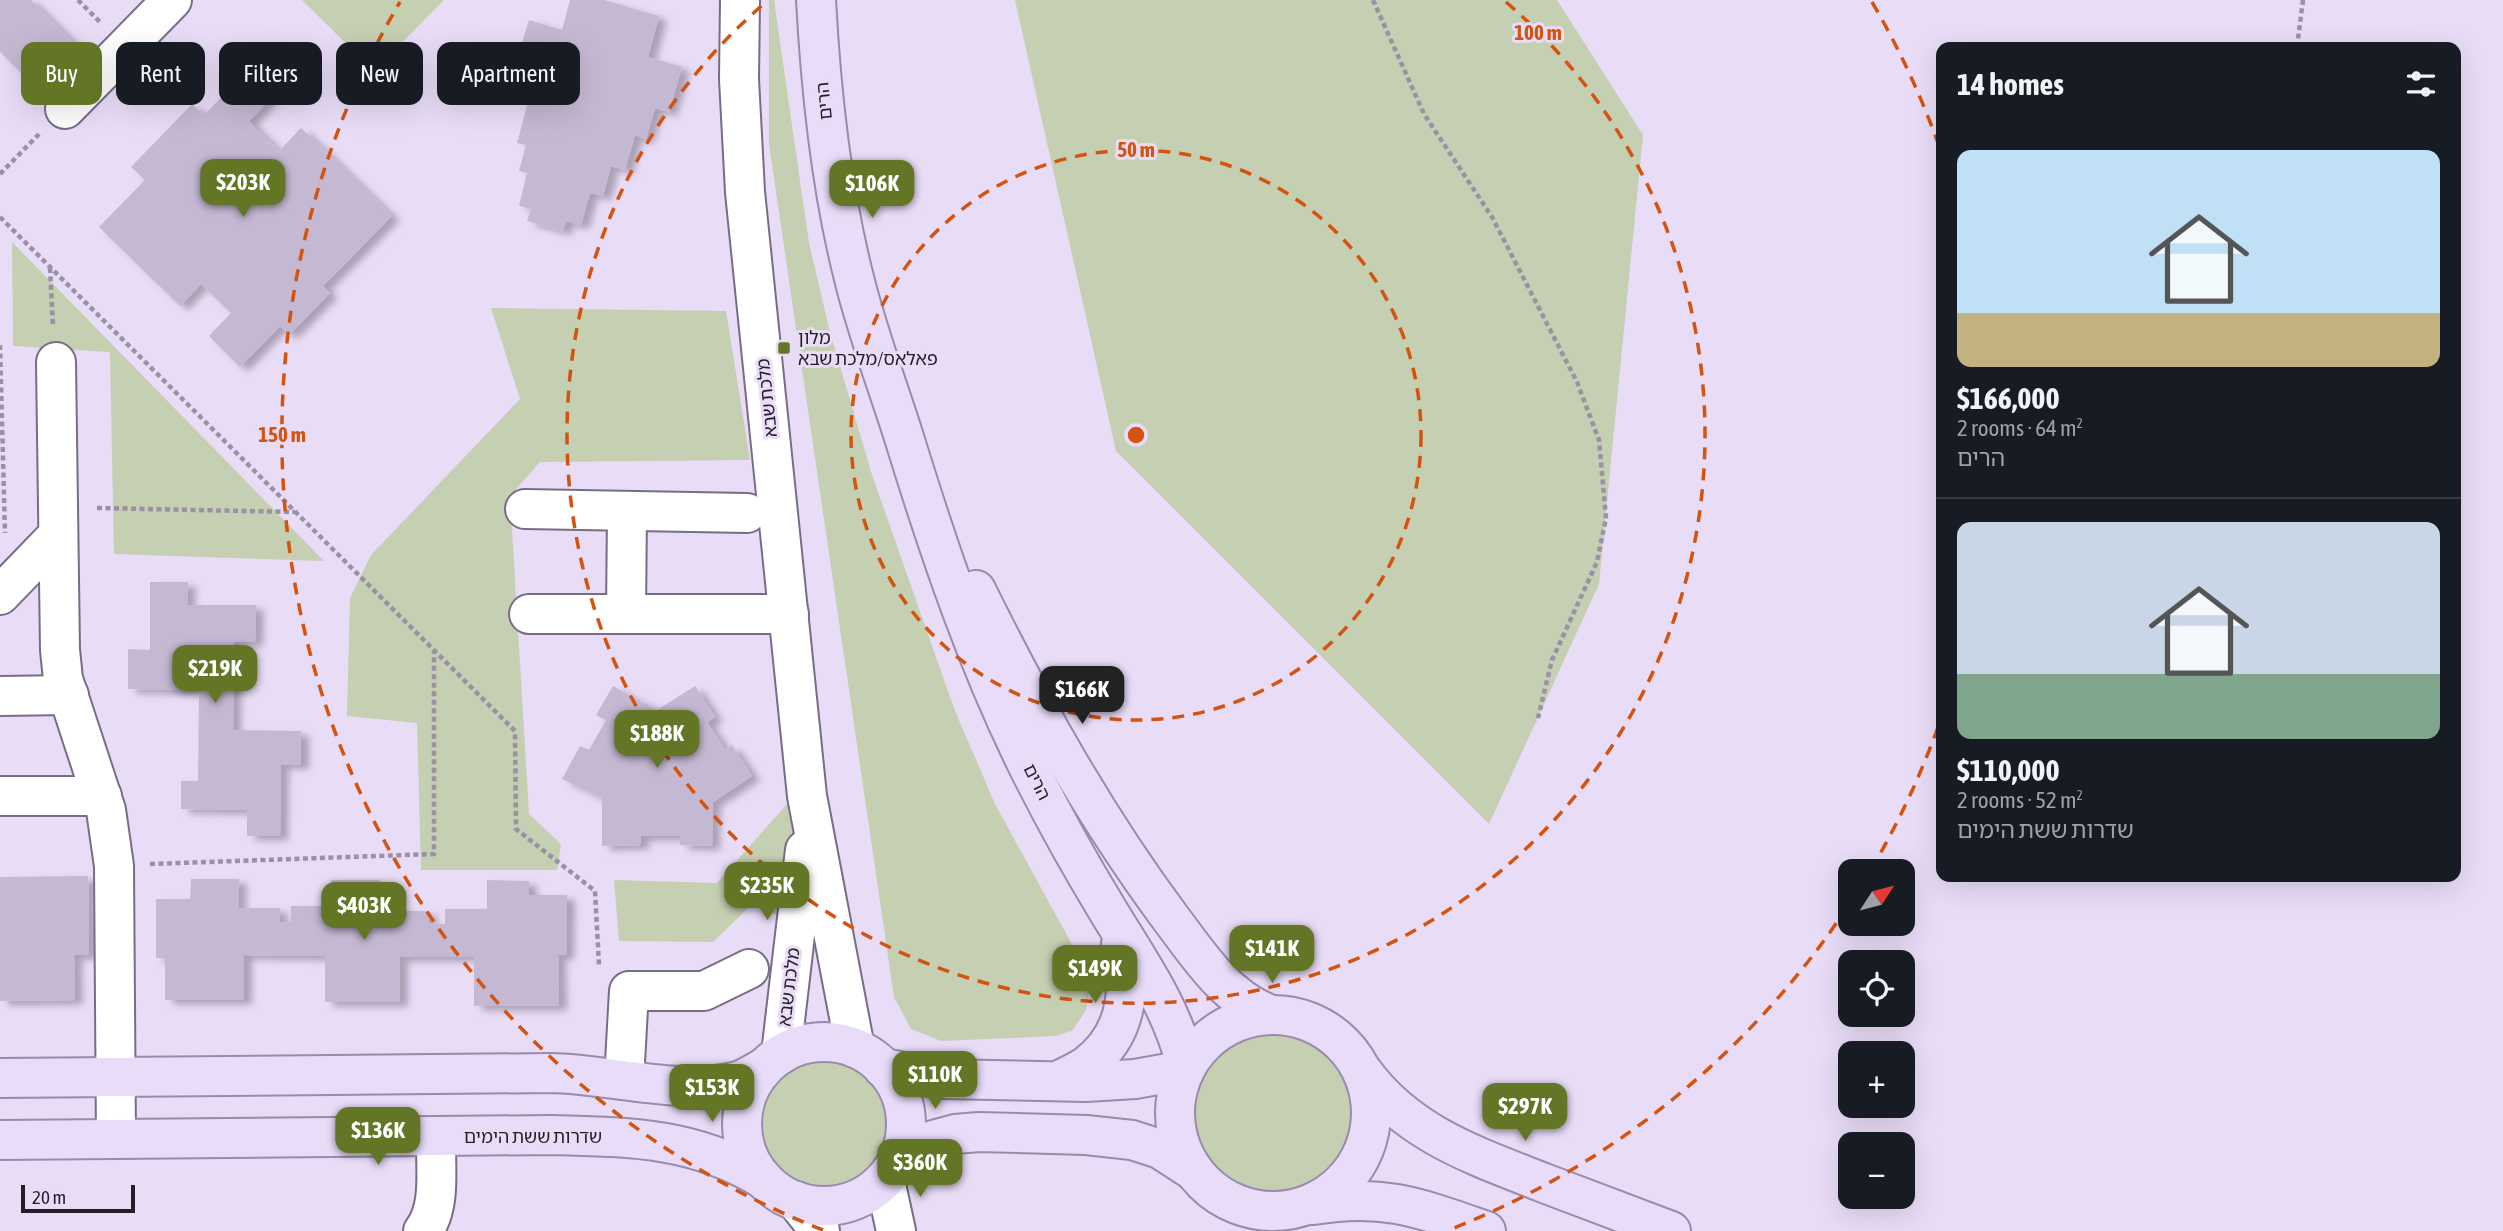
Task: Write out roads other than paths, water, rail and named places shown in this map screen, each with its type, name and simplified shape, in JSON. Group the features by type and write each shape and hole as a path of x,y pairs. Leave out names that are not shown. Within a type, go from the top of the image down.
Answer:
{"main road":[{"name":"הרים","path":"817,0 825,116 836,195 853,276 876,358 945,569 997,701 1063,833 1168,1013 1185,1068"},
{"name":"הרים","path":"906,443 968,574 1029,693 1111,832 1154,896 1212,972 1242,1001 1269,1014"},
{"path":"1057,1082 1085,1067 1103,1051 1116,1033 1124,1014 1126,972 1116,925"},
{"path":"1486,1231 1422,1209 1380,1200 1339,1201 1277,1212 1240,1206 1223,1198 1207,1186 1194,1171 1177,1135 1176,1097 1185,1068 1200,1046 1215,1033 1232,1023 1251,1017 1269,1014 1288,1016 1324,1028 1340,1040 1377,1092 1403,1116 1487,1161 1671,1231"},
{"path":"0,1078 580,1073 624,1080 703,1086 737,1082 805,1043 821,1041 837,1043 869,1058 942,1079 1057,1082 1128,1080 1185,1068"},
{"path":"869,1058 899,1090 906,1121 905,1137 890,1173"},
{"path":"772,1061 747,1096 742,1127 744,1142 763,1179 782,1195 796,1201 827,1206 858,1199 933,1140 955,1133 1086,1135 1132,1140 1160,1149 1194,1171"},
{"path":"1308,1205 1331,1193 1346,1180 1366,1147 1372,1110 1370,1091 1363,1072"},
{"name":"שדרות ששת הימים","path":"0,1140 551,1135 659,1141 711,1153 736,1163 763,1179"}],"street":[{"path":"65,109 172,0"},
{"name":"מלכת שבא","path":"740,0 739,79 745,192 807,796 869,1058"},
{"path":"56,362 60,650 63,679 106,810 114,866 116,1139"},
{"path":"525,509 747,513"},
{"path":"626,614 627,511"},
{"path":"4,591 58,521"},
{"path":"529,614 789,614"},
{"path":"0,696 69,695"},
{"path":"0,796 102,796"},
{"name":"מלכת שבא","path":"772,1061 804,860 807,796"},
{"path":"624,1080 629,992 704,991 749,968"},
{"path":"423,1231 431,1221 435,1205 436,1136"},
{"path":"890,1173 896,1231"},
{"path":"796,1201 820,1231"}],"place":[{"name":"מלון פאלאס/מלכת שבא","path":"784,348"}]}
